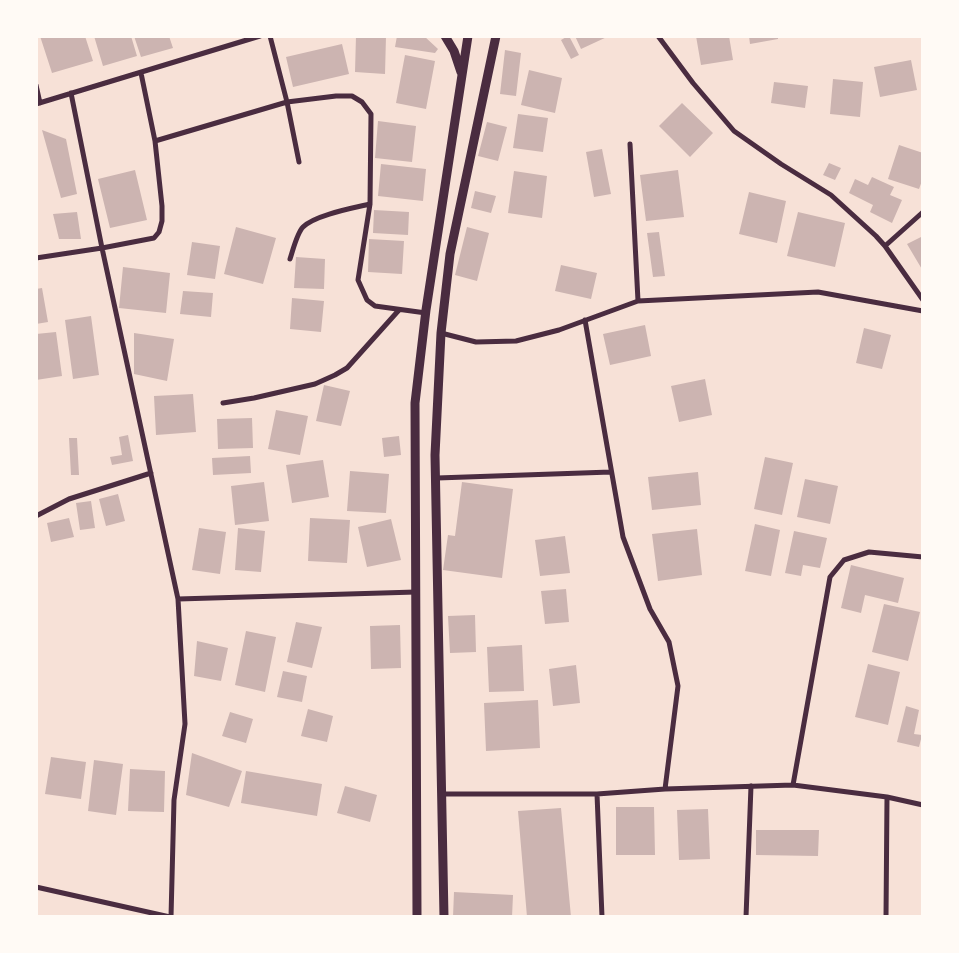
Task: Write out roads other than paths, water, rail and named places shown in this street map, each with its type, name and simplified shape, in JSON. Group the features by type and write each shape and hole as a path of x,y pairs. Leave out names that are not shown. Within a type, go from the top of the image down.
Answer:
{"street":[{"path":"36,85 38,104 260,36"},
{"path":"270,36 287,102 299,162"},
{"path":"445,36 454,51 462,74"},
{"path":"417,917 415,403 426,314 468,36"},
{"path":"444,917 437,478 435,455 441,333 450,254 496,36"},
{"path":"658,36 693,83 734,131 781,164 831,195 885,246 923,300"},
{"path":"36,258 154,238 159,232 162,221 162,206 155,141 141,73"},
{"path":"36,887 170,917 174,800 185,724 178,599 102,248 71,93"},
{"path":"155,141 287,102 336,96 352,96 362,102 371,114 370,204 358,280 367,300 375,306 426,314"},
{"path":"630,144 638,301"},
{"path":"290,260 299,233 304,226 321,216 370,204"},
{"path":"885,246 923,212"},
{"path":"441,333 476,342 516,341 559,330 638,301 818,292 923,311"},
{"path":"223,403 316,384 335,375 347,368 400,310"},
{"path":"585,320 623,537 650,608 669,642 678,686 665,788"},
{"path":"437,478 611,472"},
{"path":"36,516 69,499 151,473"},
{"path":"793,785 830,577 844,560 869,552 923,557"},
{"path":"178,599 416,592"},
{"path":"442,794 597,794 665,788 793,785 887,797 923,805"},
{"path":"746,917 752,786"},
{"path":"597,794 602,917"},
{"path":"886,917 887,797"}]}
